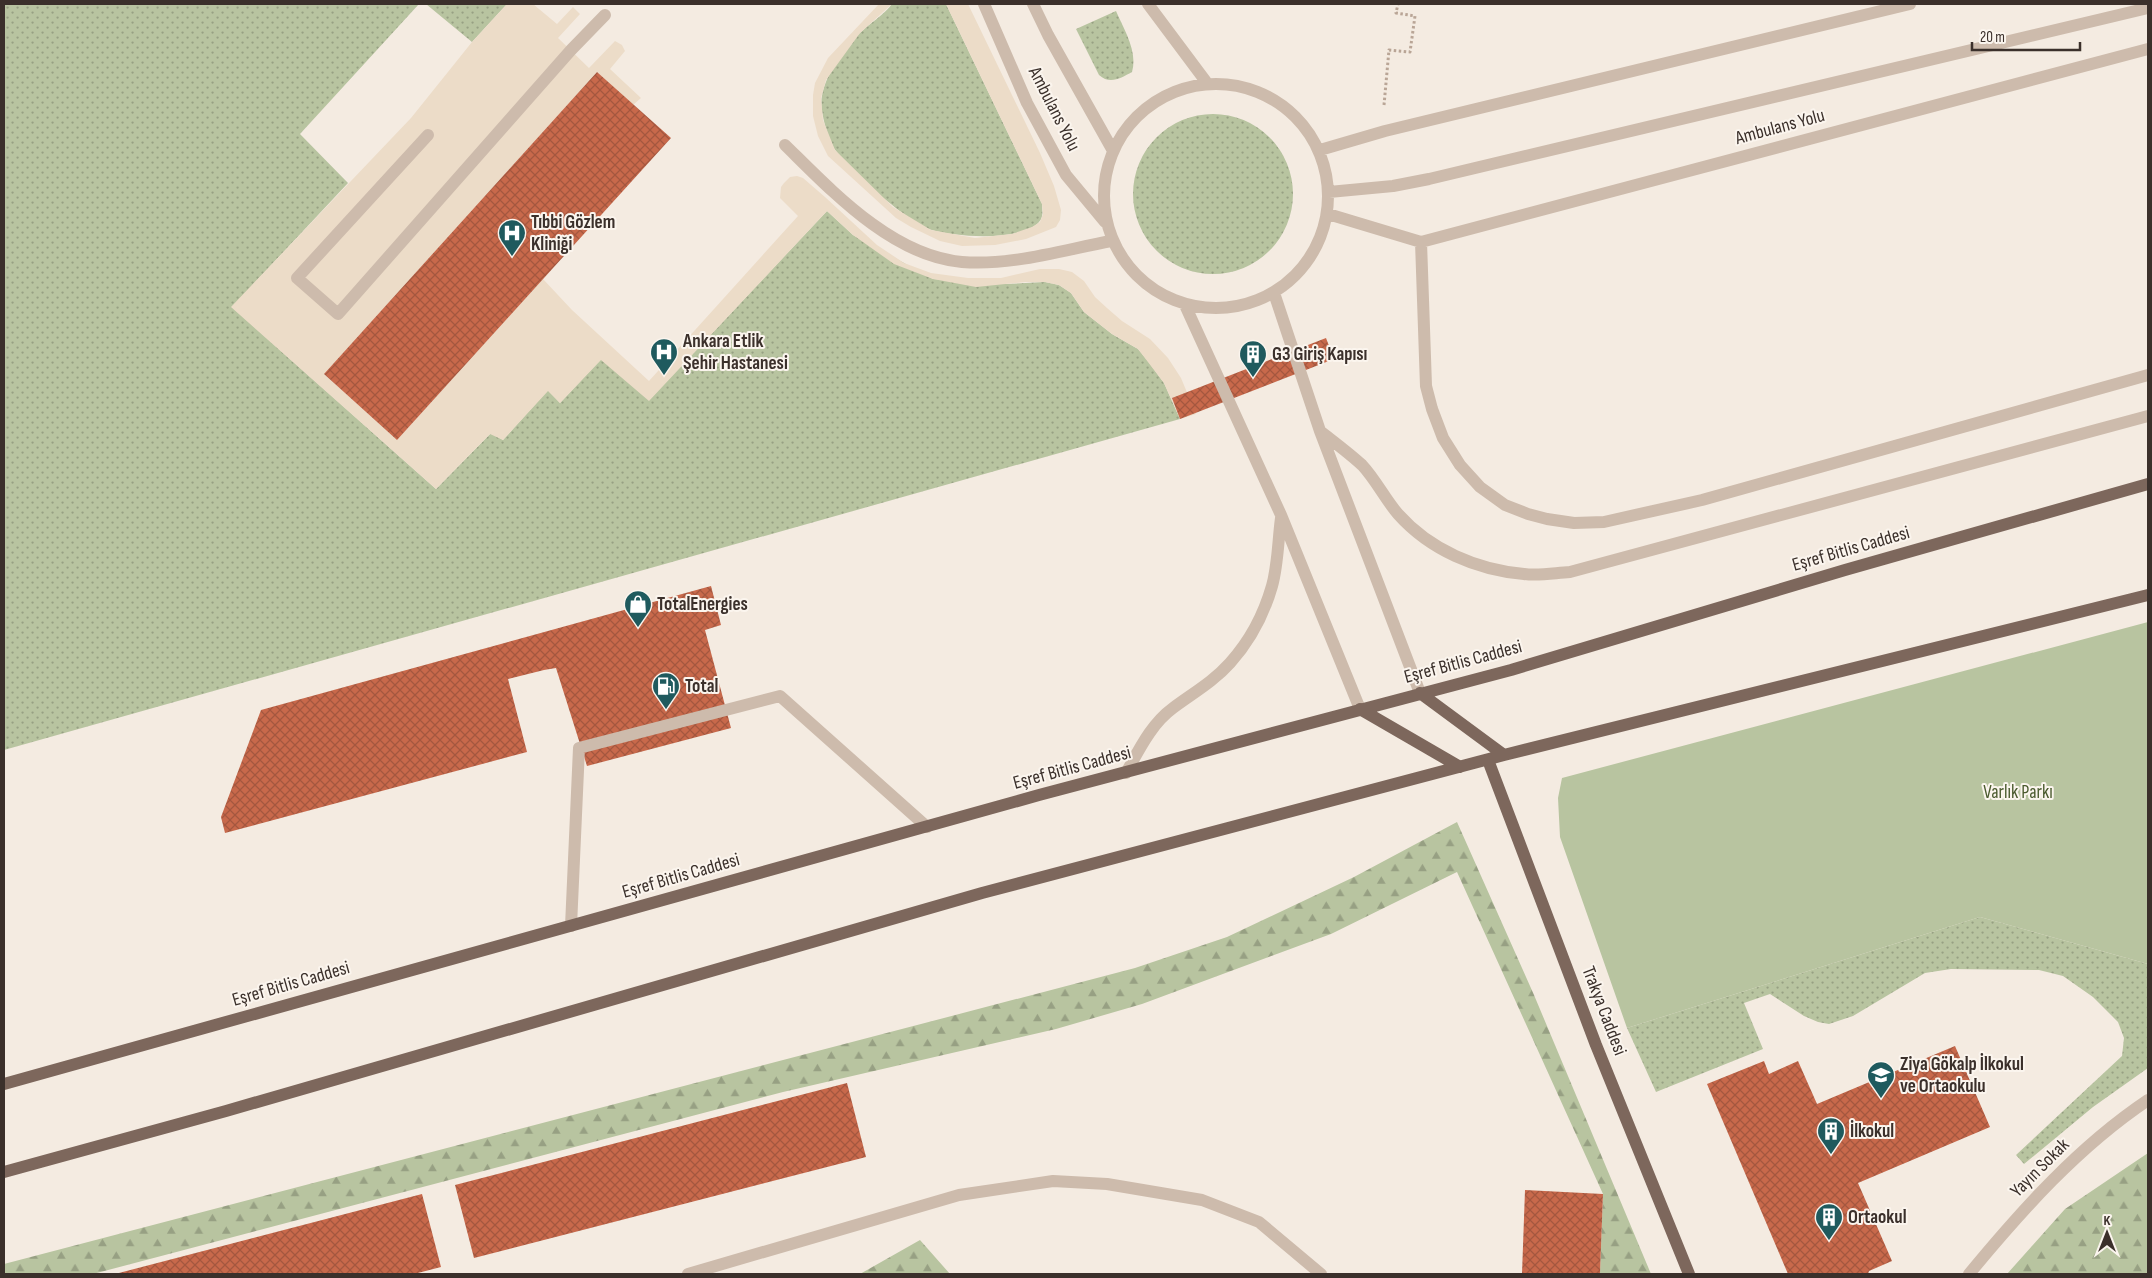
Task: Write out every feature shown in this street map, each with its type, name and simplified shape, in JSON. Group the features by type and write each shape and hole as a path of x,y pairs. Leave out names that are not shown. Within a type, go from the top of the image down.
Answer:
{"main road":[{"name":"Eşref Bitlis Caddesi","path":"4,1084 927,827 1360,709 1511,670 1845,570 2148,484"},
{"path":"4,1172 245,1106 982,893 1504,755 2148,595"},
{"path":"1420,693 1504,755"},
{"path":"1360,709 1460,767"},
{"name":"Trakya Caddesi","path":"1488,760 1596,1045 1689,1274"}],"street":[{"name":"Ambulans Yolu","path":"984,4 1027,103 1066,175 1105,222"},
{"path":"1033,4 1048,35 1112,149"},
{"path":"1148,4 1207,83"},
{"path":"1320,150 1385,131 1910,4"},
{"path":"1329,192 1393,186 1429,179 2148,8"},
{"path":"428,135 297,278 338,314 564,57 605,15"},
{"name":"Ambulans Yolu","path":"1421,242 2148,49"},
{"path":"1207,83 1242,86 1274,99 1301,121 1320,150 1329,192 1328,214 1318,245 1299,272 1274,292 1248,304 1219,309 1185,305 1155,291 1129,269 1111,241 1105,222 1103,185 1112,149 1135,116 1168,93 1207,83"},
{"path":"785,145 831,191 875,226 911,247 934,256 961,262 992,262 1029,257 1111,241"},
{"path":"1328,214 1421,242 1426,386 1443,438 1460,465 1480,487 1505,504 1547,520 1574,523 1604,522 1702,500 2148,375"},
{"path":"1274,292 1320,431 1420,693"},
{"path":"1185,305 1281,515 1360,709"},
{"path":"1320,431 1361,464 1398,514 1420,534 1446,551 1472,563 1497,570 1525,574 1542,574 1570,572 2148,416"},
{"path":"1126,773 1146,736 1171,709 1203,688 1223,669 1248,638 1263,610 1272,585 1281,515"},
{"path":"570,926 579,748 780,696 927,827"},
{"name":"Yayın Sokak","path":"1969,1274 2011,1224 2060,1173 2091,1144 2148,1100"},
{"path":"688,1274 959,1196 1053,1180 1107,1184 1202,1200 1259,1222 1321,1274"}],"path":[{"path":"1385,131 1383,98 1388,50 1410,52 1415,16 1396,13 1398,4"}],"green space":[{"path":"4,4 419,4 300,134 348,183 232,307 436,489 491,433 503,440 548,390 560,403 601,359 649,400 827,211 853,235 933,279 1006,284 1045,282 1059,285 1071,293 1084,312 1112,334 1138,349 1164,383 1180,419 4,750"},
{"path":"426,4 507,4 472,42"},
{"path":"892,4 946,4 1042,204 1042,218 1030,228 1018,233 988,236 956,235 932,230 909,218 895,207 854,171 836,151 827,132 821,102 827,79 848,46"},
{"path":"1116,11 1132,48 1132,72 1120,78 1107,80 1099,75 1076,29"},
{"path":"1213,114 1243,120 1264,132 1275,143 1287,164 1293,194 1287,224 1275,245 1264,256 1243,268 1213,274 1183,268 1162,256 1151,245 1139,224 1133,194 1139,164 1151,143 1162,132 1183,120"},
{"name":"Varlık Parkı","path":"2148,622 2148,964 1980,917 1627,1028 1560,837 1558,798 1562,778"},
{"path":"1457,822 1534,995 1651,1274 1600,1274 1603,1194 1457,872 1331,934 1142,1004 1056,1029 783,1092 93,1274 4,1274 4,1264 1135,968 1227,937 1354,877"},
{"path":"1980,917 2148,964 2148,1068 2093,1107 2024,1164 2016,1155 2122,1056 2124,1038 2118,1022 2093,997 2063,976 2039,970 1951,969 1925,973 1853,1016 1829,1024 1804,1016 1770,994 1744,1003 1763,1049 1656,1092 1627,1028"},
{"path":"2148,1153 2148,1274 2007,1274 2065,1209"},
{"path":"920,1240 950,1274 860,1274"}],"shaded area":[{"path":"507,4 533,4 557,24 573,7 580,14 558,38 589,68 615,41 622,45 625,51 610,69 641,98 633,105 597,72 324,374 397,440 543,279 572,310 649,381 798,216 780,198 781,187 784,183 790,177 797,176 803,178 877,245 904,263 931,273 968,278 1001,278 1040,269 1059,269 1072,272 1084,281 1095,297 1107,308 1122,321 1150,339 1168,358 1181,378 1196,414 1180,419 1164,383 1138,349 1112,334 1084,312 1071,293 1059,285 1045,282 1025,282 976,287 933,279 894,264 853,235 827,211 649,401 601,360 560,403 548,391 503,440 490,434 436,489 231,307 411,118 472,42"},
{"path":"879,4 892,4 860,33 826,80 821,98 823,120 835,150 893,207 931,230 975,238 1012,234 1040,222 1043,214 1042,204 946,4 968,4 1054,186 1061,210 1060,220 1056,227 1026,239 995,245 962,246 940,241 896,218 828,156 818,136 813,116 815,83 828,58"}],"building":[{"path":"597,72 671,138 397,440 324,374"},
{"name":"G3 Giriş Kapısı","path":"1326,338 1334,359 1180,419 1172,398"},
{"path":"711,586 721,625 705,630 731,728 587,766 556,668 544,670 508,679 527,752 225,833 221,817 261,710"},
{"name":"İlkokul","path":"1955,1046 1990,1127 1858,1183 1892,1261 1869,1271 1868,1274 1788,1274 1707,1084 1764,1061 1769,1074 1798,1061 1817,1104"},
{"path":"847,1083 866,1157 474,1258 455,1185"},
{"path":"1525,1190 1603,1194 1600,1274 1522,1274"},
{"path":"422,1194 441,1267 414,1274 115,1274"}],"place":[{"name":"Tıbbi Gözlem Kliniği","path":"512,257"},
{"name":"Ankara Etlik Şehir Hastanesi","path":"664,376"},
{"name":"G3 Giriş Kapısı","path":"1253,378"},
{"name":"TotalEnergies","path":"638,628"},
{"name":"Total","path":"666,710"},
{"name":"Ziya Gökalp İlkokul ve Ortaokulu","path":"1881,1099"},
{"name":"İlkokul","path":"1831,1155"},
{"name":"Ortaokul","path":"1829,1241"}]}
